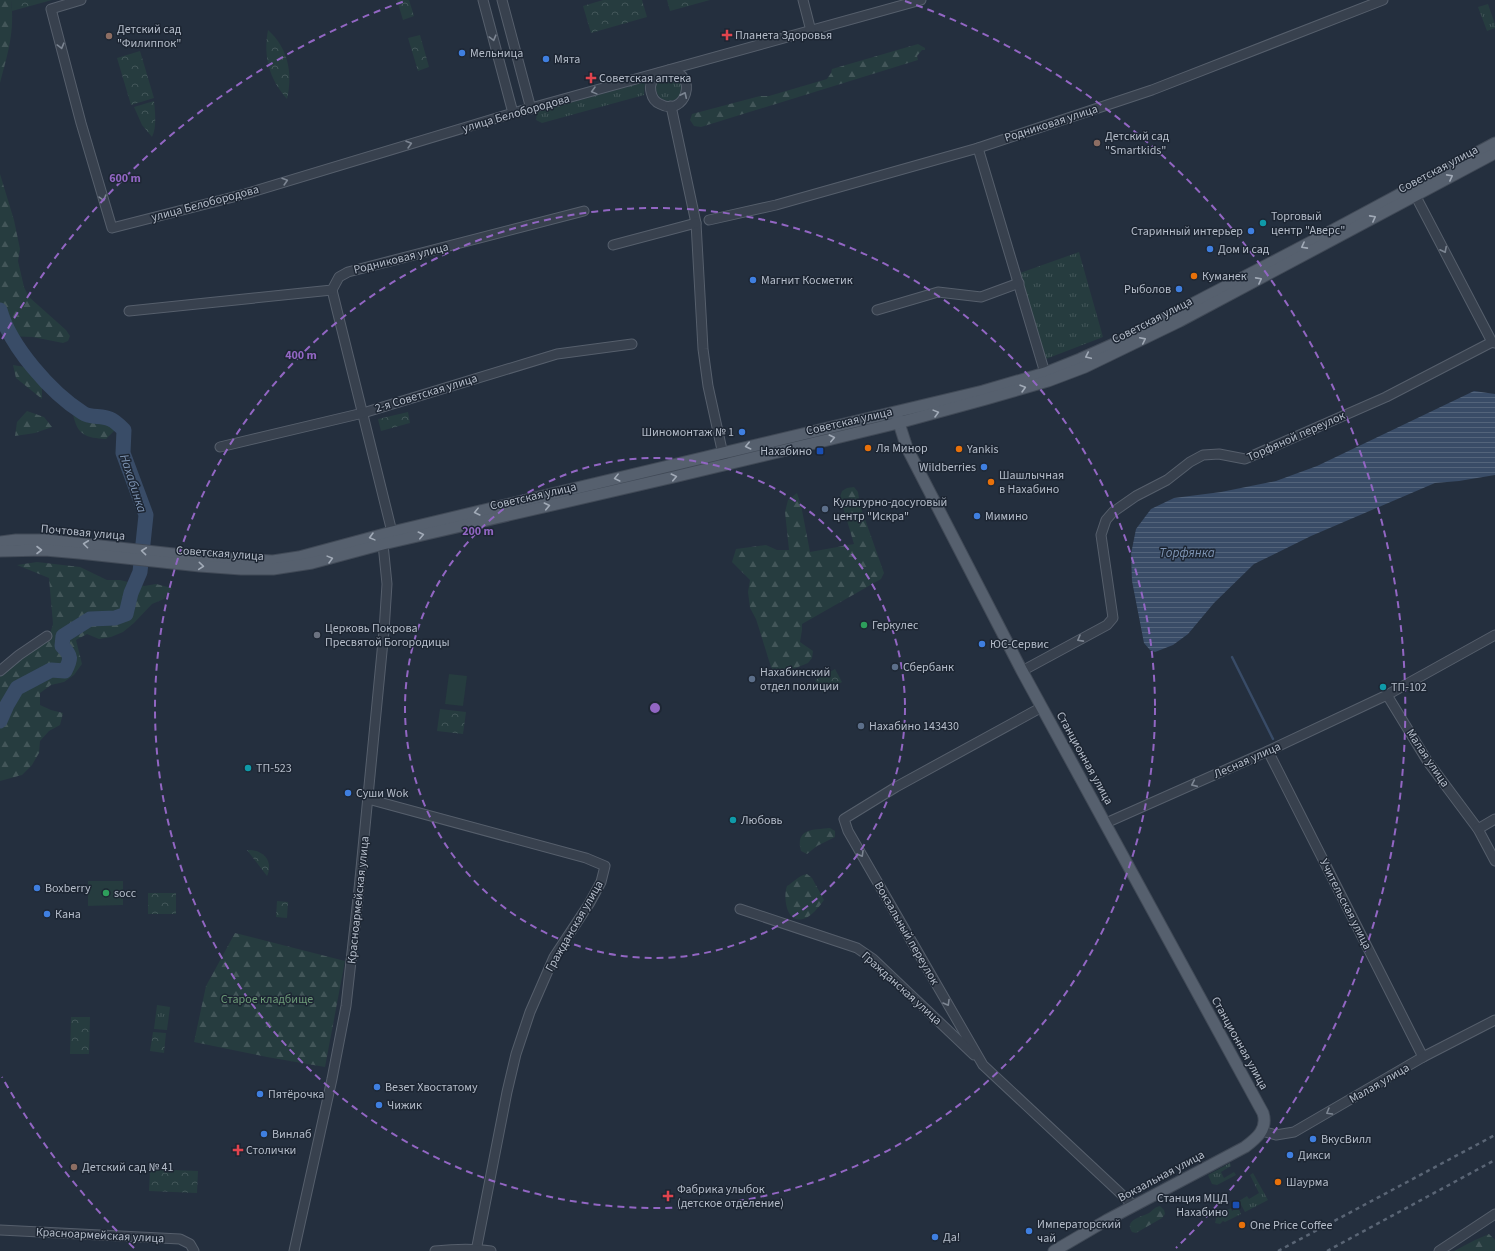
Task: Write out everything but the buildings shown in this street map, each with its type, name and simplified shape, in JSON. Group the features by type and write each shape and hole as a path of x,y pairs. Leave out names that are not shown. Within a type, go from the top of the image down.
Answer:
{"main road":[{"name":"Советская улица","path":"163,557 241,569 273,569 312,564 383,544 898,423 1048,381 1085,367 1180,321 1414,192 1495,143"},
{"name":"Советская улица","path":"163,557 208,557 273,560 299,557 392,532 983,390 1045,373 1080,359 1166,318 1414,192 1495,153"},
{"name":"Станционная улица","path":"895,411 906,448 1022,670 1263,1113 1265,1119 1262,1131"},
{"name":"Почтовая улица","path":"0,542 16,540 46,540 124,554"},
{"name":"Почтовая улица","path":"0,551 45,550 163,557"},
{"name":"Вокзальная улица","path":"1054,1251 1245,1146 1254,1140 1262,1131"}],"street":[{"name":"улица Белобородова","path":"81,0 51,9 81,123 112,228 245,194 513,113 921,0"},
{"path":"483,0 513,113"},
{"path":"502,0 531,109"},
{"path":"803,0 812,30"},
{"name":"Родниковая улица","path":"709,220 776,205 978,148 1152,90 1383,0"},
{"path":"659,73 651,82 651,94 659,104 671,106 682,100 687,89 686,82 683,77 675,71 669,70"},
{"path":"671,106 696,223 703,348 708,386 726,464"},
{"path":"978,148 1045,373"},
{"path":"1414,192 1494,343"},
{"name":"Родниковая улица","path":"332,290 339,277 348,272 584,211"},
{"path":"613,245 696,223"},
{"path":"877,310 938,292 981,297 1019,283"},
{"path":"129,311 332,290 392,532"},
{"name":"Торфяной переулок","path":"1022,670 1107,625 1113,618 1101,535 1106,520 1113,512 1136,496 1166,480 1190,462 1203,455 1219,454 1245,459 1386,397 1494,343"},
{"name":"2-я Советская улица","path":"220,447 363,413 557,354 632,344"},
{"name":"Красноармейская улица","path":"294,1251 332,1079 346,1006 384,631 387,584 383,544"},
{"name":"Лесная улица","path":"1106,823 1268,751 1387,695 1495,635"},
{"path":"0,671 19,655 47,636"},
{"name":"Малая улица","path":"1387,695 1428,762 1478,829 1495,861"},
{"name":"Вокзальный переулок","path":"1042,707 896,786 844,819 848,831 983,1065 1134,1206"},
{"name":"Учительская улица","path":"1268,751 1423,1057"},
{"name":"Гражданская улица","path":"368,799 586,858 605,866 601,882 589,904 554,957 530,1012 516,1054 507,1092 476,1250"},
{"path":"1478,829 1495,819"},
{"name":"Гражданская улица","path":"740,909 857,948 873,959 983,1065"},
{"name":"Малая улица","path":"1262,1131 1276,1135 1294,1132 1423,1057 1495,1020"},
{"path":"1439,1251 1495,1214"},
{"name":"Красноармейская улица","path":"0,1230 180,1239 190,1244 194,1251"},
{"path":"435,1251 455,1249 492,1251"}],"green space":[{"path":"0,0 11,0 12,22 10,42 0,83"},
{"path":"11,0 52,0 12,11"},
{"path":"397,0 409,0 414,16 403,20"},
{"path":"603,0 642,0 647,17 591,33 583,6"},
{"path":"667,0 710,0 670,11"},
{"path":"1488,4 1495,28 1487,31 1478,7"},
{"path":"268,30 280,45 287,62 289,70 289,89 287,99 276,83 269,67 266,49"},
{"path":"420,35 429,67 418,71 408,38"},
{"path":"918,44 925,48 925,50 922,50 917,56 918,60 701,127 694,126 690,120 692,114 760,96 769,96 827,79 832,69"},
{"path":"140,51 154,98 131,105 117,58"},
{"path":"669,75 678,79 682,88 678,97 669,101 660,97 656,88 660,79"},
{"path":"645,82 644,95 542,123 536,120 537,113 541,111"},
{"path":"154,101 155,124 152,137 142,125 134,107"},
{"path":"0,174 14,220 20,249 18,261 24,287 29,297 66,330 70,336 68,341 63,343 33,337 3,336 0,328"},
{"path":"1079,252 1103,337 1046,359 1020,273"},
{"path":"13,365 25,367 42,385 42,399 16,378"},
{"path":"79,410 91,411 110,419 114,431 106,439 93,438 84,434 77,427 73,414"},
{"path":"27,411 44,417 52,427 35,433 15,436 17,422"},
{"path":"408,412 410,423 381,431 378,419"},
{"path":"854,487 858,492 860,505 884,573 881,579 802,624 800,642 813,651 812,658 808,663 781,674 774,672 771,667 756,619 750,608 748,592 750,580 732,562 736,549 766,545 777,550 789,550 785,512 788,500 797,493 801,505 810,552 854,544 840,497 842,491 847,488"},
{"path":"37,562 80,567 107,580 120,580 144,586 156,584 172,588 164,599 152,604 123,632 111,637 99,639 87,634 76,640 82,664 74,675 64,682 51,685 40,693 40,705 63,713 60,725 49,731 40,741 39,753 32,765 22,775 0,781 0,675 49,637 53,624 49,578 17,565"},
{"path":"835,669 842,682 823,693 815,680"},
{"path":"449,674 467,676 463,706 445,704"},
{"path":"440,709 466,712 463,734 437,731"},
{"path":"830,828 835,831 835,837 817,846 807,854 801,851 800,843 803,834 812,830"},
{"path":"247,850 253,850 266,857 269,865 267,876"},
{"path":"807,874 812,878 824,900 812,914 803,919 797,919 789,913 787,908 785,896 786,890 787,886 799,877"},
{"name":"socc","path":"88,881 123,881 123,905 88,906"},
{"path":"148,893 176,893 176,914 148,914"},
{"path":"277,901 288,902 287,918 276,917"},
{"name":"Старое кладбище","path":"235,933 345,961 325,1067 194,1042 206,986"},
{"path":"157,1005 170,1007 167,1030 154,1029"},
{"path":"71,1017 90,1017 89,1054 70,1054"},
{"path":"153,1032 166,1033 164,1053 150,1051"},
{"path":"1230,1163 1231,1166 1221,1172 1224,1178 1234,1172 1236,1175 1217,1185 1212,1184 1208,1175"},
{"path":"150,1169 198,1171 197,1193 149,1191"},
{"path":"1253,1173 1268,1200 1245,1212 1239,1201 1247,1196 1249,1199 1259,1193 1250,1175"},
{"path":"1160,1206 1164,1210 1165,1214 1162,1218 1136,1233 1132,1232 1130,1225 1134,1220"},
{"path":"1238,1207 1241,1214 1225,1222 1223,1221 1220,1224 1215,1223 1217,1215 1231,1208 1232,1211"},
{"path":"1489,1234 1495,1240 1495,1251 1454,1251 1475,1240"}],"water":[{"name":"Торфянка","path":"1474,391 1495,394 1495,475 1435,483 1311,536 1254,564 1214,603 1188,634 1173,645 1155,652 1150,650 1144,643 1132,581 1131,554 1136,529 1151,509 1174,498 1221,492 1276,481 1317,466"}],"waterway":[{"name":"Нахабинка","path":"0,310 5,324 22,353 33,368 58,394 86,415 110,419 116,422 124,430 123,453 146,515 140,572 131,593 126,614 115,618 90,619 63,636 62,646 68,652 70,658 65,671 51,670 17,688 0,721"},
{"path":"1232,657 1273,739"}],"railway":[{"path":"1278,1251 1495,1135"},
{"path":"1327,1251 1495,1160"}],"place":[{"name":"Планета Здоровья","path":"727,35"},
{"name":"Детский сад \"Филиппок\"","path":"109,36"},
{"name":"Мельница","path":"462,53"},
{"name":"Мята","path":"546,59"},
{"name":"Советская аптека","path":"591,78"},
{"name":"Детский сад \"Smartkids\"","path":"1097,143"},
{"name":"Торговый центр \"Аверс\"","path":"1263,223"},
{"name":"Старинный интерьер","path":"1251,231"},
{"name":"Дом и сад","path":"1210,249"},
{"name":"Куманек","path":"1194,276"},
{"name":"Магнит Косметик","path":"753,280"},
{"name":"Рыболов","path":"1179,289"},
{"name":"Шиномонтаж № 1","path":"742,432"},
{"name":"Ля Минор","path":"868,448"},
{"name":"Yankis","path":"959,449"},
{"name":"Нахабино","path":"820,451"},
{"name":"Wildberries","path":"984,467"},
{"name":"Шашлычная в Нахабино","path":"991,482"},
{"name":"Культурно-досуговый центр \"Искра\"","path":"825,509"},
{"name":"Мимино","path":"977,516"},
{"name":"Геркулес","path":"864,625"},
{"name":"Церковь Покрова Пресвятой Богородицы","path":"317,635"},
{"name":"ЮС-Сервис","path":"982,644"},
{"name":"Сбербанк","path":"895,667"},
{"name":"Нахабинский отдел полиции","path":"752,679"},
{"name":"ТП-102","path":"1383,687"},
{"name":"Нахабино 143430","path":"861,726"},
{"name":"ТП-523","path":"248,768"},
{"name":"Суши Wok","path":"348,793"},
{"name":"Любовь","path":"733,820"},
{"name":"Boxberry","path":"37,888"},
{"name":"socc","path":"106,893"},
{"name":"Кана","path":"47,914"},
{"name":"Везет Хвостатому","path":"377,1087"},
{"name":"Пятёрочка","path":"260,1094"},
{"name":"Чижик","path":"379,1105"},
{"name":"Винлаб","path":"264,1134"},
{"name":"ВкусВилл","path":"1313,1139"},
{"name":"Столички","path":"238,1150"},
{"name":"Дикси","path":"1290,1155"},
{"name":"Детский сад № 41","path":"74,1167"},
{"name":"Шаурма","path":"1278,1182"},
{"name":"Фабрика улыбок (детское отделение)","path":"668,1196"},
{"name":"Станция МЦД Нахабино","path":"1236,1205"},
{"name":"One Price Coffee","path":"1242,1225"},
{"name":"Императорский чай","path":"1029,1231"},
{"name":"Да!","path":"935,1237"}]}
